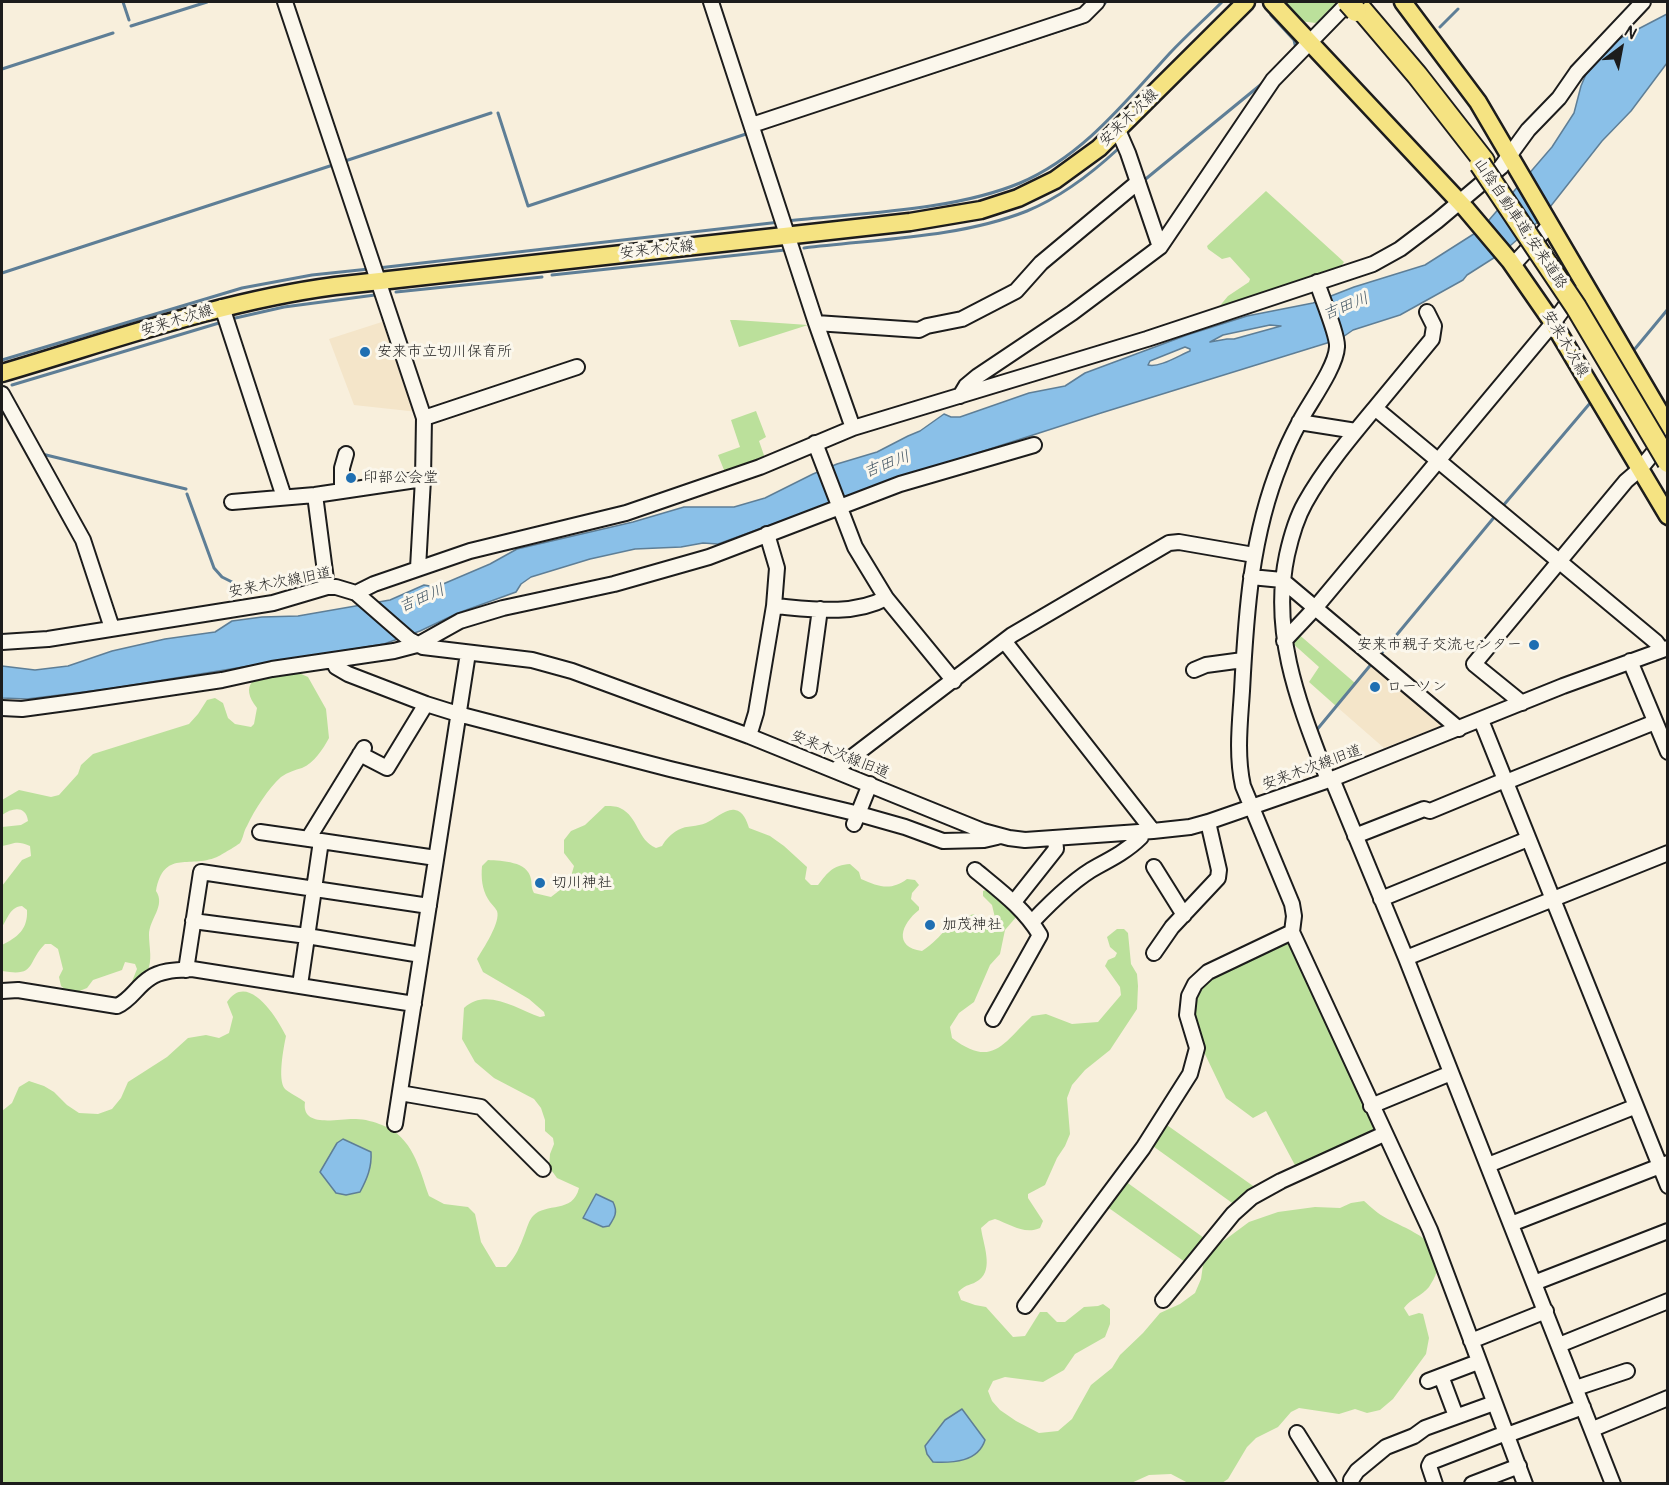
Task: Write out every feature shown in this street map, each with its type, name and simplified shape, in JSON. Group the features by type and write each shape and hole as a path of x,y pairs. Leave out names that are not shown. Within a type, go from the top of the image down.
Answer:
{"highway":[{"name":"山陰自動車道;安来道路","path":"1354,5 1417,75 1482,163 1581,304 1668,452"},
{"name":"山陰自動車道;安来道路","path":"1482,163 1582,317 1668,462"}],"main road":[{"name":"安来木次線","path":"2,374 222,307 287,293 941,218 1003,204 1055,180 1092,153 1246,2"},
{"name":"安来木次線","path":"1272,2 1463,206 1511,263 1553,323 1668,516"},
{"path":"1403,2 1472,93 1668,426"}],"street":[{"path":"285,2 424,418 418,568"},
{"path":"711,2 787,236 853,428"},
{"path":"752,125 1084,15 1097,2"},
{"path":"358,594 374,584 492,545 626,513 760,467 815,446 853,428 1148,339 1317,284 1386,258 1463,206 1511,157 1577,72 1643,2"},
{"path":"960,396 966,386 978,376 1072,313 1160,247 1273,80 1309,41 1354,5"},
{"path":"1118,130 1160,247"},
{"path":"816,323 919,330 927,326 962,319 1016,291 1041,263 1138,182"},
{"path":"1511,263 1549,224"},
{"path":"1284,641 1316,607 1553,323 1583,282"},
{"path":"1317,284 1337,347 1325,379 1299,422 1281,461 1264,507 1254,555 1245,620 1240,771 1251,808 1292,904 1294,916 1292,932 1430,1230 1525,1484"},
{"path":"222,307 284,497"},
{"path":"1427,312 1434,326 1432,339 1356,431 1303,505 1292,535 1282,580 1284,641 1299,702 1406,958 1613,1484"},
{"path":"424,418 577,367"},
{"path":"2,394 83,540 112,628"},
{"path":"1375,408 1665,649"},
{"path":"1299,422 1356,431"},
{"path":"1522,704 1474,663 1626,481 1640,469 1668,435"},
{"path":"2,708 22,709 81,701 394,651 460,621 503,608 614,584 698,560 900,484 1034,445"},
{"path":"815,446 855,547 886,598 954,681"},
{"path":"342,491 342,468 346,454"},
{"path":"232,502 315,495 423,479"},
{"path":"315,495 327,587"},
{"path":"749,736 756,713 778,580 777,568 767,534"},
{"path":"836,770 1012,635 1169,543 1179,542 1254,555"},
{"path":"1251,577 1282,580 1459,729"},
{"name":"安来木次線旧道","path":"2,642 48,639 273,603 327,587 336,587 358,594 413,642 430,649 532,660 558,666 629,690 749,736 983,831 1025,840 1147,832 1190,827 1208,822 1330,779 1665,649"},
{"path":"774,606 845,609 886,598"},
{"path":"809,690 820,609"},
{"path":"1005,642 1147,832 1110,861 1098,866 1078,881 1032,922"},
{"path":"395,1124 468,653"},
{"path":"333,660 336,667 348,674 458,714 856,819 943,841 984,840 1002,836"},
{"path":"1194,670 1206,665 1243,660"},
{"path":"1630,661 1668,752"},
{"path":"300,985 314,889 314,840 362,751 387,768 426,704"},
{"path":"1481,720 1551,900 1612,1046 1634,1107 1664,1165 1668,1186"},
{"path":"1355,836 1424,809 1430,811 1655,722"},
{"path":"856,819 870,784"},
{"path":"1154,953 1172,927 1218,878 1219,870 1208,822"},
{"path":"260,832 436,858"},
{"path":"1014,902 1056,849 1055,838"},
{"path":"1382,899 1528,839"},
{"path":"1406,958 1668,854"},
{"path":"1154,867 1184,915"},
{"path":"975,870 1014,902 1040,935 993,1019"},
{"path":"186,970 201,872 429,906"},
{"path":"193,921 307,936 421,955"},
{"path":"1025,1306 1143,1148 1190,1074 1197,1048 1187,1015 1189,996 1195,984 1208,972 1292,932"},
{"path":"2,991 18,990 117,1006 125,1003 149,978 158,974 192,969 414,1004"},
{"path":"1371,1106 1451,1073"},
{"path":"400,1093 481,1107 543,1169"},
{"path":"1488,1165 1634,1107"},
{"path":"1163,1300 1233,1214 1252,1197 1281,1181 1384,1134"},
{"path":"1510,1224 1664,1165"},
{"path":"1534,1283 1668,1232"},
{"path":"1559,1345 1668,1301"},
{"path":"1471,1341 1546,1311"},
{"path":"1456,1416 1434,1378 1478,1362"},
{"path":"1576,1388 1627,1371"},
{"path":"1593,1429 1668,1398"},
{"path":"1348,1482 1357,1471 1386,1447 1414,1436 1425,1428 1494,1403"},
{"path":"1435,1484 1429,1466 1431,1462 1582,1407"},
{"path":"1297,1433 1329,1484"},
{"path":"1472,1484 1519,1466"}],"shaded area":[{"path":"388,320 418,412 354,405 329,339"},
{"path":"1375,661 1446,724 1384,748 1337,707"}],"green space":[{"path":"1280,2 1337,2 1316,23 1299,21"},
{"path":"1266,191 1344,262 1339,269 1218,310 1228,296 1250,279 1230,257 1222,259 1207,246"},
{"path":"730,320 736,320 808,325 739,347"},
{"path":"756,411 766,437 759,441 766,461 726,475 718,455 740,447 731,420"},
{"path":"1296,632 1355,683 1336,706 1309,682 1319,667 1290,641"},
{"path":"278,672 299,673 308,677 326,709 329,738 310,763 284,775 271,787 254,813 240,843 217,857 171,865 165,870 156,891 159,902 149,935 149,968 134,987 131,984 137,969 135,964 125,962 122,970 93,980 87,988 77,992 67,991 61,986 59,977 63,969 58,949 51,944 45,944 26,970 2,971 2,945 21,932 26,922 27,910 22,906 15,908 2,927 2,886 22,860 31,856 30,846 25,844 15,843 2,846 2,827 21,825 28,821 24,812 18,809 2,815 2,800 19,790 51,797 59,795 78,774 81,765 93,754 189,724 207,700 215,698 223,703 228,718 235,724 251,727 254,724 257,708 249,693 249,687 256,679"},
{"path":"605,806 618,807 626,812 645,840 656,848 662,846 681,828 706,823 731,810 738,811 749,828 770,836 807,867 805,879 811,885 818,885 835,868 850,864 859,872 861,879 879,886 896,885 907,879 915,880 919,885 912,893 911,899 919,910 904,928 903,934 907,945 913,949 922,951 951,925 974,914 988,926 993,927 996,922 992,905 983,896 983,891 989,889 1001,895 1017,916 1005,930 1000,954 990,965 974,1002 959,1013 950,1027 952,1038 978,1051 988,1052 996,1049 1032,1016 1046,1014 1072,1024 1098,1022 1121,995 1120,987 1105,966 1108,960 1115,957 1117,953 1110,947 1107,937 1117,929 1124,929 1128,933 1131,964 1137,974 1137,1009 1110,1050 1085,1070 1072,1085 1067,1098 1070,1134 1045,1185 1028,1194 1028,1198 1043,1221 1040,1228 1023,1230 995,1219 989,1221 981,1228 986,1269 979,1280 958,1292 961,1300 986,1307 1013,1337 1025,1336 1040,1312 1047,1312 1057,1322 1065,1322 1084,1307 1103,1304 1110,1309 1110,1324 1105,1337 1075,1354 1064,1370 1043,1382 1005,1377 993,1381 988,1391 992,1401 1016,1421 1039,1433 1058,1431 1072,1419 1091,1385 1112,1368 1120,1355 1160,1313 1180,1304 1195,1293 1201,1279 1203,1265 1218,1245 1249,1222 1278,1212 1315,1207 1340,1208 1364,1201 1383,1216 1429,1243 1436,1251 1437,1273 1429,1287 1404,1308 1409,1316 1423,1314 1429,1338 1426,1354 1393,1399 1380,1410 1367,1413 1355,1409 1339,1414 1299,1408 1291,1412 1278,1427 1256,1438 1247,1447 1228,1479 1222,1483 1188,1483 1171,1474 1149,1475 1129,1484 2,1484 2,1111 12,1103 19,1087 29,1081 44,1086 79,1113 98,1114 112,1109 121,1098 128,1082 167,1057 188,1038 206,1035 219,1038 229,1033 233,1017 227,1002 235,994 244,991 253,994 269,1009 286,1036 282,1063 283,1085 285,1089 305,1102 305,1110 309,1116 323,1120 366,1120 393,1130 408,1145 413,1154 429,1196 444,1204 468,1207 475,1214 481,1242 496,1267 506,1267 517,1251 533,1216 545,1209 565,1205 576,1196 579,1188 557,1178 549,1167 554,1144 553,1138 545,1131 545,1120 541,1108 534,1099 494,1078 475,1062 462,1039 464,1008 482,999 502,1002 540,1017 545,1016 544,1012 529,999 483,972 477,959 491,935 498,916 484,891 482,866 488,860 520,865 529,873 534,893 551,897 569,883 574,866 564,853 564,840 571,831 585,825"},
{"path":"1290,939 1377,1132 1297,1169 1266,1111 1253,1118 1226,1098 1192,1027 1195,988 1202,981"},
{"path":"1164,1123 1256,1188 1235,1205 1150,1144"},
{"path":"1125,1181 1204,1238 1185,1262 1106,1206"}],"water":[{"path":"1667,14 1667,63 1631,111 1602,141 1539,221 1504,251 1483,227 1552,147 1574,113 1589,67 1619,39"},
{"name":"吉田川","path":"1480,230 1500,254 1463,280 1400,315 1353,330 1340,339 897,479 718,544 703,543 681,547 635,549 590,559 531,577 521,584 516,592 384,644 108,689 27,699 2,698 2,666 35,670 68,666 112,651 165,639 215,632 232,621 298,616 390,600 424,585 436,587 490,564 517,549 633,522 684,507 734,507 765,498 837,464 877,452 920,431 944,414 960,417 1029,393 1065,386 1085,373 1187,335 1247,316 1313,303 1354,287 1425,265","holes":["1270,325 1281,326 1234,339 1210,342 1223,335","1185,347 1190,351 1163,363 1148,365 1150,361"]},
{"path":"343,1139 371,1152 371,1163 360,1192 346,1195 336,1193 320,1172 337,1143"},
{"path":"596,1194 613,1202 615,1206 615,1214 609,1226 603,1227 583,1218"},
{"path":"962,1409 985,1440 982,1447 977,1453 964,1460 933,1462 925,1446 945,1420"}],"waterway":[{"path":"123,2 129,20"},
{"path":"131,26 207,2"},
{"path":"1101,7 1106,2"},
{"path":"787,221 905,210 965,200 1020,183 1043,172 1064,158 1102,126 1176,46 1222,2"},
{"path":"1440,27 1458,9"},
{"path":"1271,15 1294,40 1296,49"},
{"path":"852,99 1083,23"},
{"path":"2,69 113,33"},
{"path":"1142,182 1264,82"},
{"path":"342,162 491,113"},
{"path":"498,113 528,206 749,133"},
{"path":"804,248 946,232 1001,220 1027,211 1064,192 1118,149"},
{"path":"2,273 336,164"},
{"path":"378,268 780,222"},
{"path":"552,275 785,250"},
{"path":"2,360 242,288 312,275 369,269"},
{"path":"396,292 542,277"},
{"path":"231,319 284,307 375,295"},
{"path":"1634,350 1668,309"},
{"path":"12,385 219,323"},
{"path":"1502,507 1591,402"},
{"path":"42,454 186,489"},
{"path":"187,494 214,568 222,577 242,587"},
{"path":"1380,655 1496,515"},
{"path":"1315,732 1373,662"}],"place":[{"name":"安来市立切川保育所","path":"365,352"},
{"name":"印部公会堂","path":"351,478"},
{"name":"安来市親子交流センター","path":"1534,645"},
{"name":"ローソン","path":"1375,687"},
{"name":"切川神社","path":"540,883"},
{"name":"加茂神社","path":"930,925"}]}
